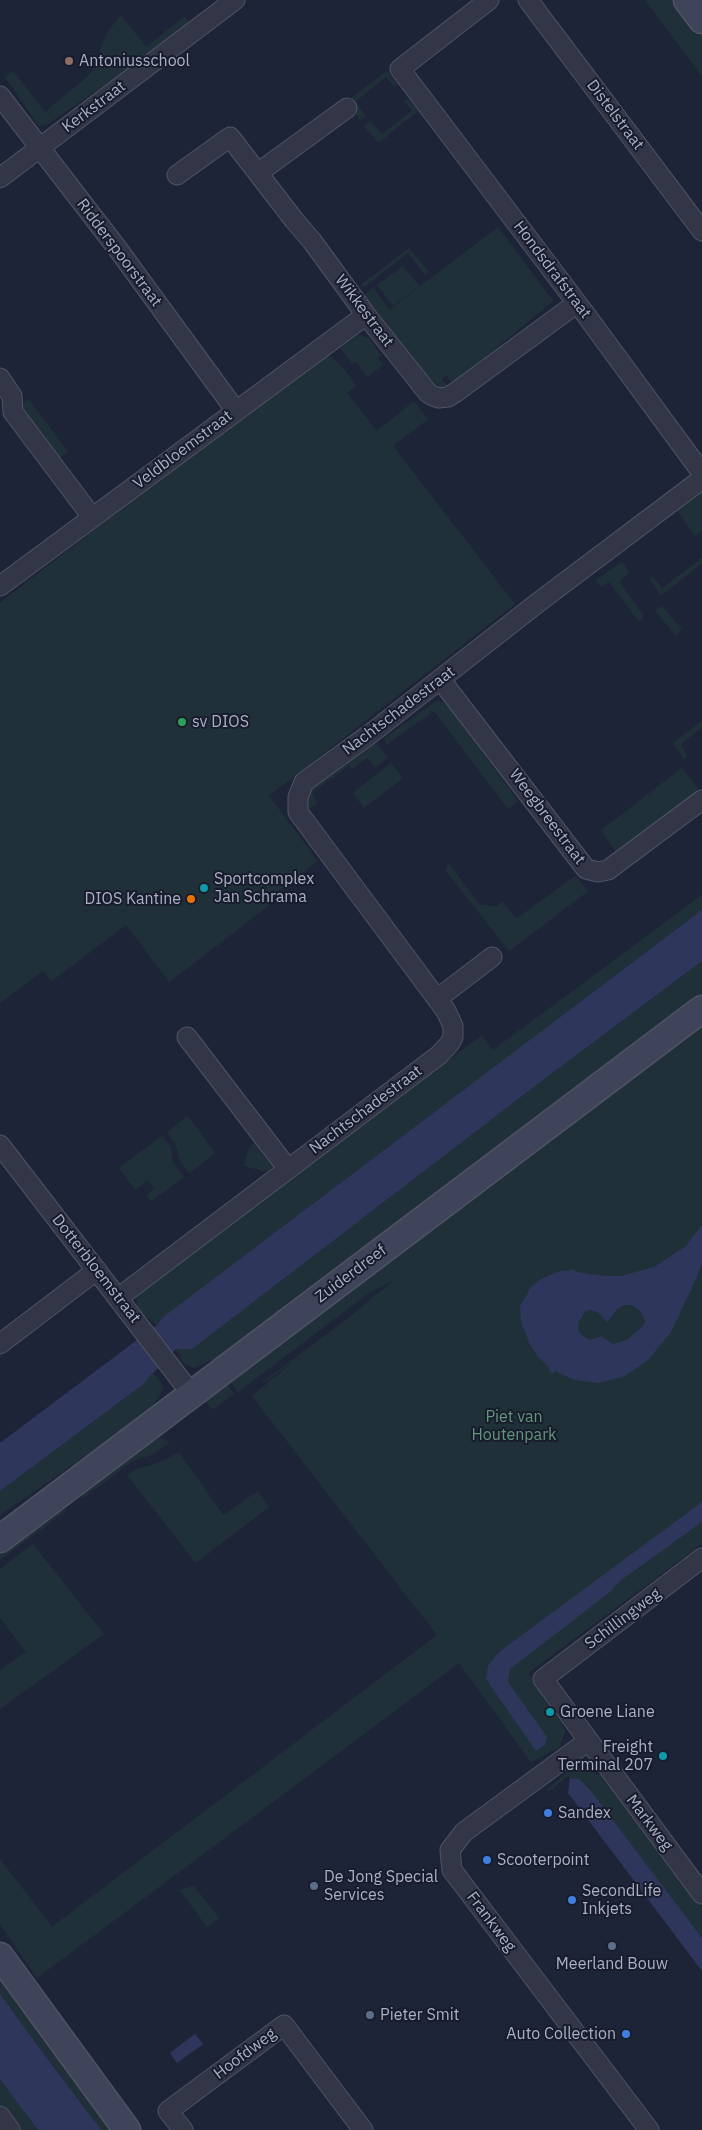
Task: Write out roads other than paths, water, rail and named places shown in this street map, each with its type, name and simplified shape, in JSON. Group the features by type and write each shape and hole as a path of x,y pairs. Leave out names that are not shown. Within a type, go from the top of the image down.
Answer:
{"street":[{"name":"Hondsdrafstraat","path":"489,0 400,69 577,303 702,473"},
{"name":"Distelstraat","path":"528,0 702,231"},
{"path":"687,0 702,20"},
{"name":"Kerkstraat","path":"0,178 230,1"},
{"name":"Ridderspoorstraat","path":"0,96 117,248 236,411"},
{"path":"258,173 347,108"},
{"name":"Wikkestraat","path":"176,175 230,136 312,241 366,315 428,393 439,398 448,397 456,392 577,303"},
{"name":"Veldbloemstraat","path":"0,586 366,315"},
{"path":"0,378 12,396 13,412 92,517"},
{"name":"Nachtschadestraat","path":"118,1298 434,1059 448,1046 453,1036 453,1026 446,1012 298,812 298,797 304,782 702,479"},
{"name":"Weegbreestraat","path":"440,679 586,869 603,872 613,867 702,800"},
{"path":"436,999 492,957"},
{"name":"Zuiderdreef","path":"0,1539 702,1009"},
{"path":"187,1037 288,1169"},
{"name":"Dotterbloemstraat","path":"0,1145 193,1392"},
{"path":"0,1344 97,1270"},
{"name":"Schillingweg","path":"544,1679 702,1558"},
{"name":"Markweg","path":"544,1679 588,1742 702,1894"},
{"name":"Frankweg","path":"588,1742 464,1832 450,1850 452,1870 649,2130"},
{"path":"0,1956 128,2130"},
{"name":"Hoofdweg","path":"183,2130 168,2111 284,2025 363,2130"},
{"path":"0,2116 10,2130"}],"water":[{"path":"702,910 702,961 543,1080 192,1349 176,1349 141,1386 0,1491 0,1443 157,1325 163,1317"},
{"path":"702,1225 702,1263 696,1279 671,1332 648,1360 625,1376 599,1383 575,1380 555,1371 553,1374 549,1371 549,1367 538,1357 530,1344 521,1323 520,1306 531,1287 541,1279 560,1271 574,1270 576,1272 606,1276 621,1276 654,1267 686,1246","holes":["624,1305 631,1305 642,1313 645,1321 643,1326 627,1340 613,1344 601,1336 590,1340 580,1334 578,1329 579,1321 586,1311 591,1310 599,1313 607,1322 617,1309"]},
{"path":"702,1502 702,1522 621,1580 610,1592 510,1669 508,1682 547,1737 545,1745 536,1751 486,1679 488,1666 499,1652"},
{"path":"570,1778 579,1779 591,1791 702,1938 702,1971 568,1793"},
{"path":"0,1994 101,2130 38,2130 0,2079"},
{"path":"195,2034 203,2044 177,2063 170,2053"}],"place":[{"name":"Antoniusschool","path":"69,61"},
{"name":"sv DIOS","path":"182,722"},
{"name":"Sportcomplex Jan Schrama","path":"204,888"},
{"name":"DIOS Kantine","path":"191,899"},
{"name":"Groene Liane","path":"550,1712"},
{"name":"Freight Terminal 207","path":"663,1756"},
{"name":"Sandex","path":"548,1813"},
{"name":"Scooterpoint","path":"487,1860"},
{"name":"De Jong Special Services","path":"314,1886"},
{"name":"SecondLife Inkjets","path":"572,1900"},
{"name":"Meerland Bouw","path":"612,1946"},
{"name":"Pieter Smit","path":"370,2015"},
{"name":"Auto Collection","path":"626,2034"}],"park label":[{"name":"Piet van Houtenpark","path":"514,1426"}]}
